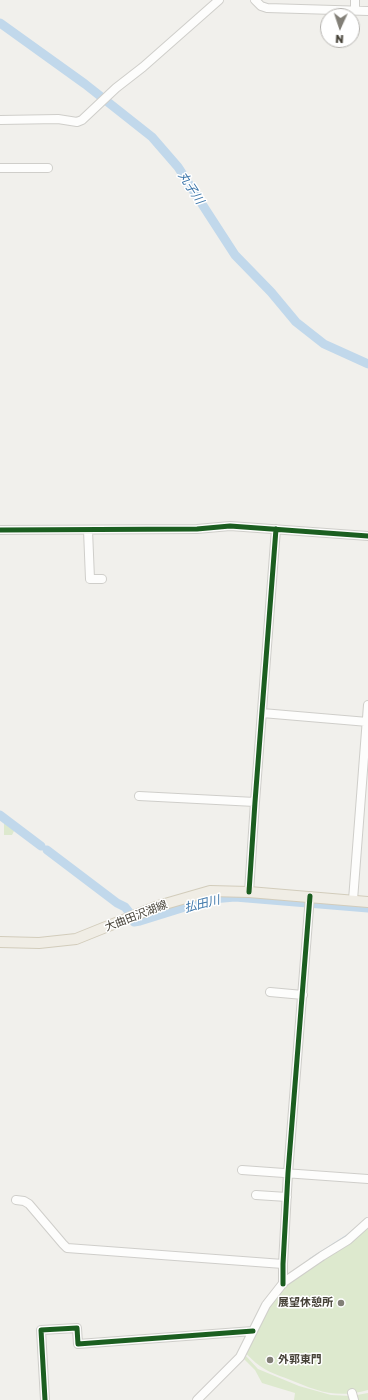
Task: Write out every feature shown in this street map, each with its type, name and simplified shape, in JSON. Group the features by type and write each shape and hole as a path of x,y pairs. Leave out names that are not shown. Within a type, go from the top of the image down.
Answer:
{"main road":[{"name":"大曲田沢湖線","path":"0,942 39,943 76,939 158,906 210,891 310,896 368,902"}],"street":[{"path":"0,120 58,119 78,122 82,120 116,88 143,67 219,0"},
{"path":"255,0 261,6 267,8 320,9"},
{"path":"0,168 48,168"},
{"path":"0,530 207,529 230,526 368,536"},
{"path":"88,530 90,579 102,579"},
{"path":"250,892 255,802 276,530"},
{"path":"353,900 368,705"},
{"path":"262,713 367,722"},
{"path":"139,796 255,802"},
{"path":"283,1284 288,1173 310,896"},
{"path":"270,992 303,995"},
{"path":"242,1170 368,1179"},
{"path":"256,1195 287,1198"},
{"path":"16,1200 29,1204 67,1248 283,1264"},
{"path":"197,1400 240,1357 266,1305 283,1284 316,1260 348,1240 368,1222"},
{"path":"46,1400 41,1330 77,1328 78,1344 253,1331"}],"green space":[{"path":"4,820 15,829 12,835 4,835"},
{"path":"368,1222 368,1390 357,1393 336,1394 308,1387 266,1370 244,1352 258,1319 284,1282"},
{"path":"246,1356 258,1369 299,1386 331,1395 351,1396 352,1400 294,1400 295,1393 262,1383 255,1370 244,1359"},
{"path":"368,1393 368,1400 357,1400 357,1395"}],"waterway":[{"name":"丸子川","path":"0,23 85,84 152,137 178,167 235,255 271,292 296,322 324,344 368,364"},
{"name":"払田川","path":"0,815 41,846"},
{"name":"払田川","path":"47,850 117,903 125,907 129,912"},
{"name":"払田川","path":"134,920 134,922 140,921 212,899 235,897 368,908"},
{"path":"310,1259 346,1236 358,1226"}],"cycle path":[{"path":"0,530 197,529 230,526 368,536"},
{"path":"249,892 276,529"},
{"path":"283,1284 288,1173 310,896"},
{"path":"45,1400 41,1330 77,1328 78,1344 253,1331"}],"place":[{"name":"展望休憩所","path":"341,1303"},
{"name":"外郭東門","path":"270,1360"}]}
